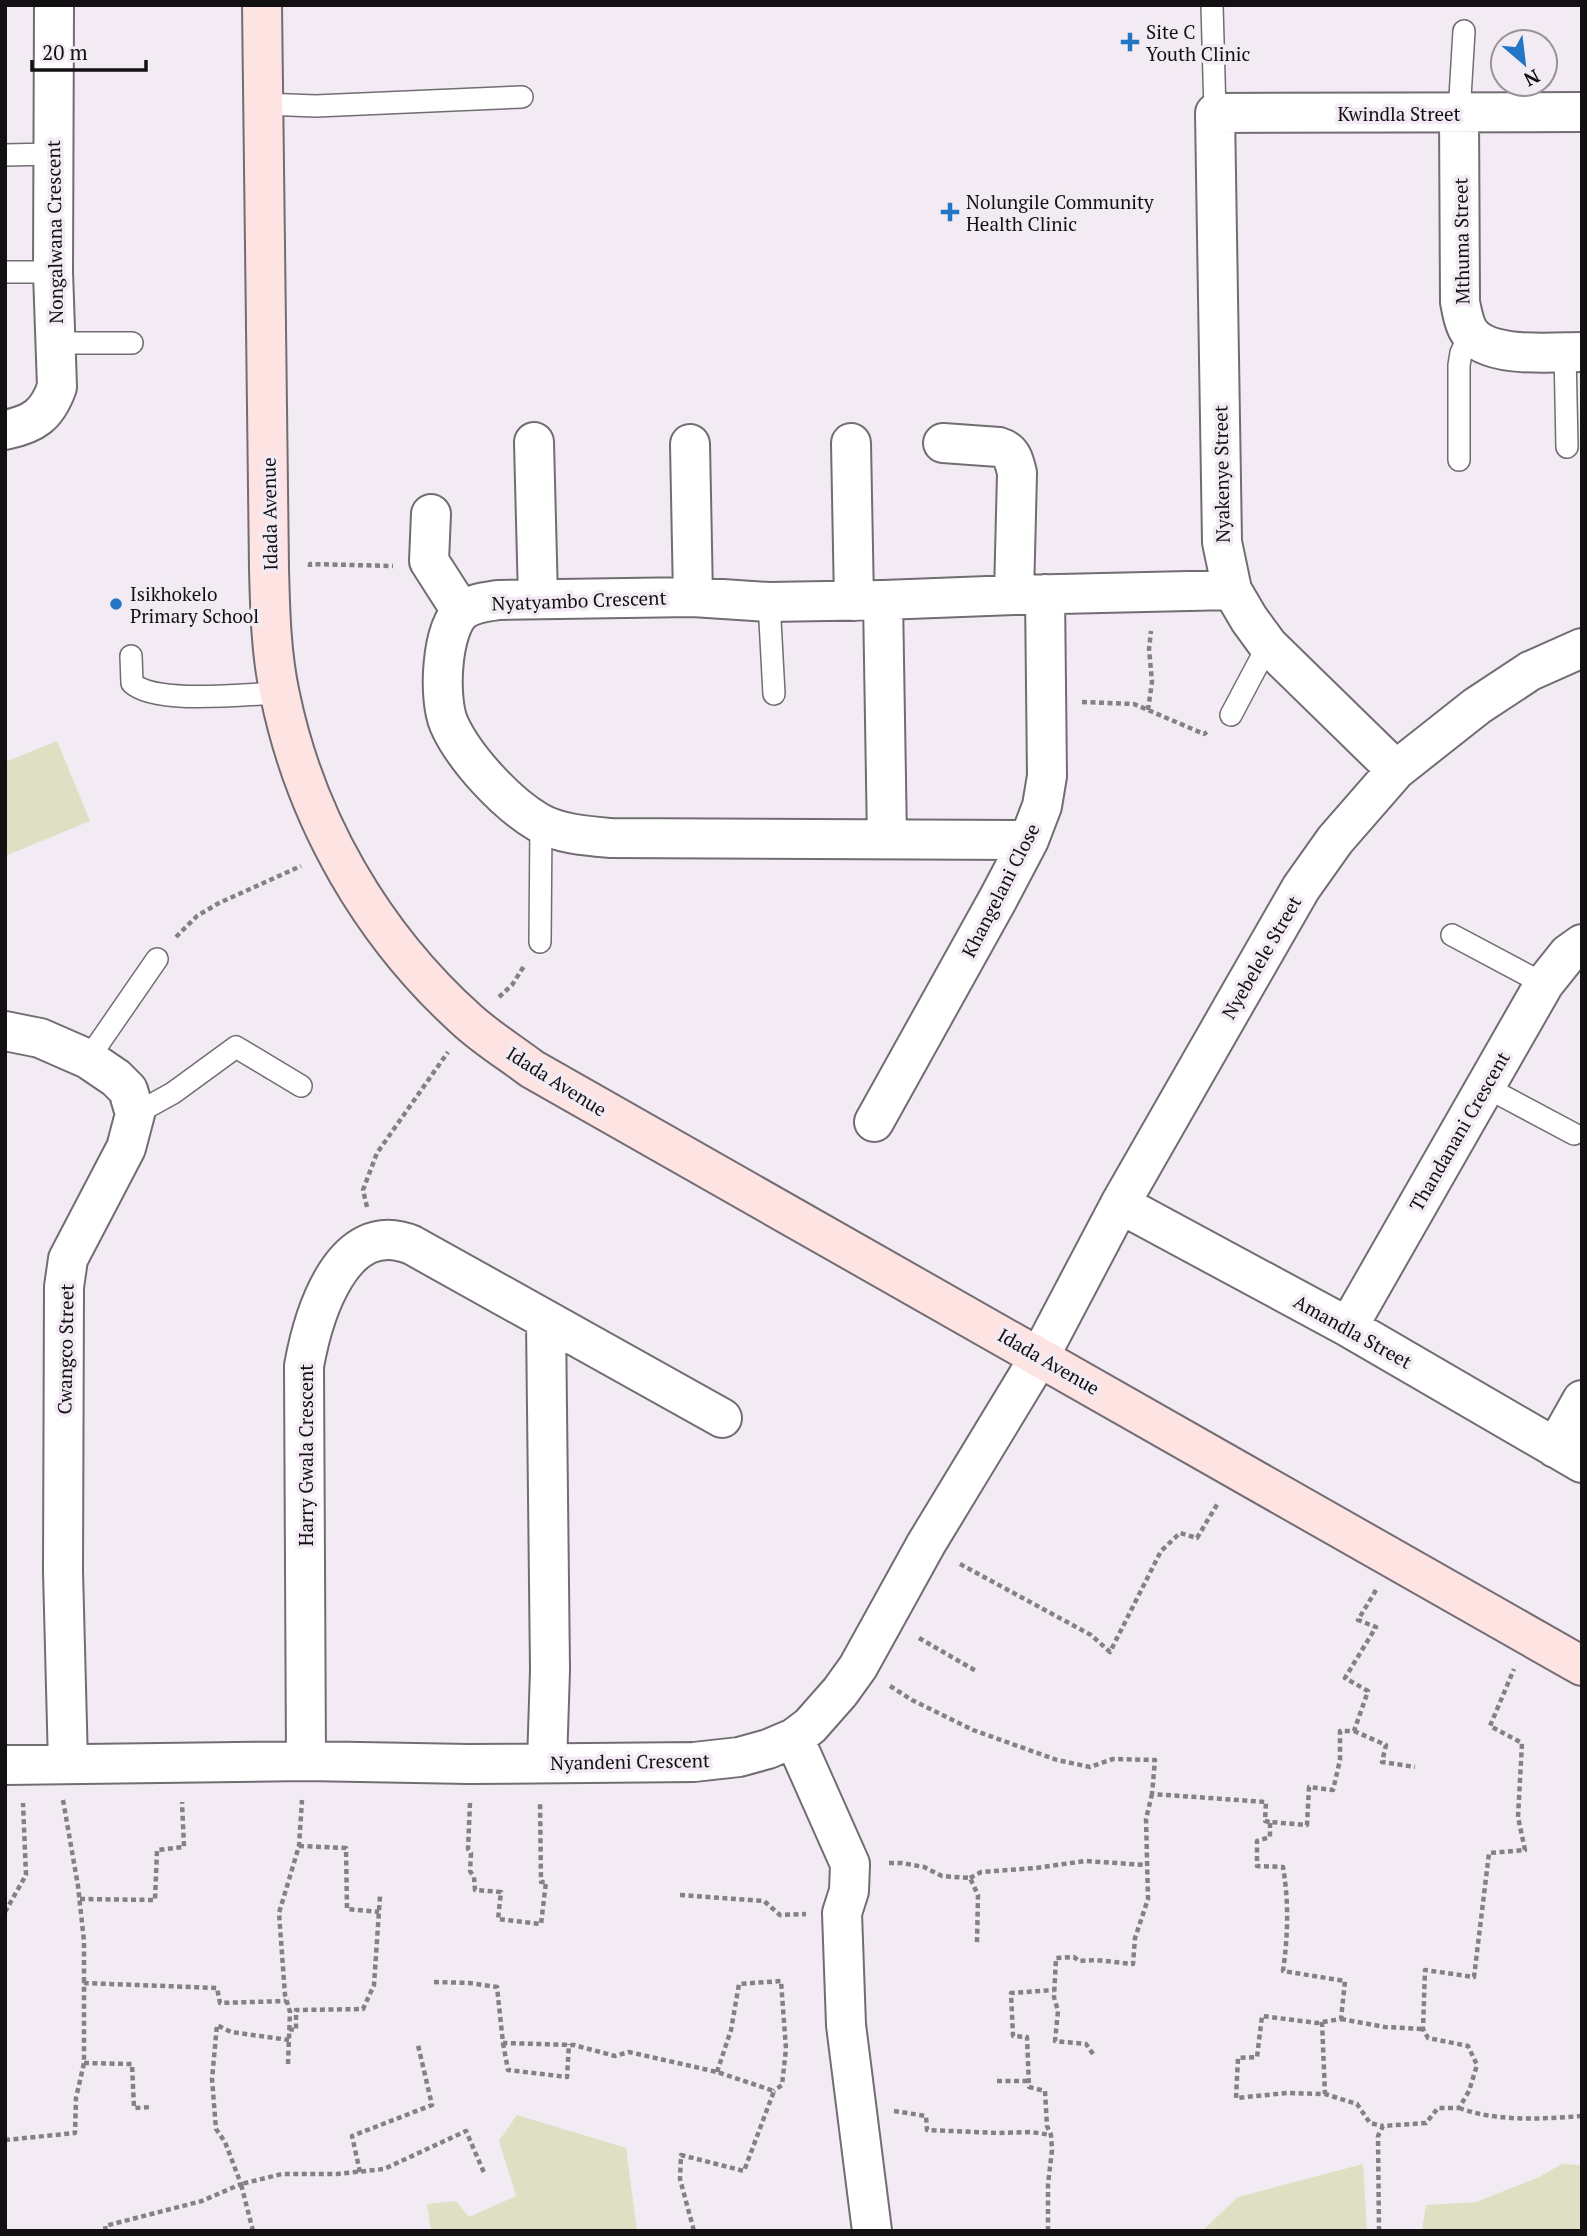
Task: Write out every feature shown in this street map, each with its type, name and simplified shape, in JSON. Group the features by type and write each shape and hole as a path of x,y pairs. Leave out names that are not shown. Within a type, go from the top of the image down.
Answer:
{"street":[{"name":"Nongalwana Crescent","path":"5,430 39,418 51,404 57,387 53,272 54,5"},
{"name":"Idada Avenue","path":"262,5 269,568 279,693 293,748 311,799 335,851 363,899 394,942 442,997 471,1024 532,1069 1582,1666"},
{"name":"Kwindla Street","path":"1215,113 1582,112"},
{"name":"Nyakenye Street","path":"1215,113 1222,542 1232,590 1268,645 1396,770"},
{"name":"Mthuma Street","path":"1459,114 1460,302 1470,334"},
{"path":"1470,334 1494,349 1574,352"},
{"path":"534,442 538,599"},
{"path":"851,443 869,601 887,839"},
{"name":"Khangelani Close","path":"874,1122 1029,840 1042,806 1047,776 1047,739 1017,473 1007,450 999,447 943,443"},
{"path":"690,444 693,597"},
{"path":"431,514 429,561 461,611 454,621 442,690 449,724 497,790 520,810 541,823 584,836 611,838 1029,840"},
{"name":"Nyatyambo Crescent","path":"461,611 480,603 498,600 693,597 769,602 869,601 1232,590"},
{"name":"Nyebelele Street","path":"1040,1356 1120,1205 1301,888 1335,840 1396,770 1476,706 1530,671 1582,648"},
{"name":"Thandanani Crescent","path":"1348,1327 1544,984 1568,954 1582,944"},
{"path":"5,1031 40,1038 88,1059 116,1078 128,1090 135,1114"},
{"name":"Cwangco Street","path":"38,1764 63,1571 64,1287 68,1259 126,1148 135,1114"},
{"name":"Amandla Street","path":"1120,1205 1348,1327 1568,1455"},
{"path":"374,1241 387,1239 412,1245 722,1418"},
{"name":"Harry Gwala Crescent","path":"306,1761 304,1366 314,1321 344,1261 360,1247 374,1241"},
{"path":"542,1763 550,1670 546,1321"},
{"name":"Nyandeni Crescent","path":"38,1764 306,1761 469,1764 694,1762 739,1757 768,1749 794,1738 810,1726 858,1667 932,1533 1040,1356"},
{"path":"1568,1455 1582,1400"},
{"path":"794,1738 850,1864 849,1891 842,1913 846,2025 872,2231"}],"lane":[{"path":"1212,5 1215,113"},
{"path":"1459,114 1464,31"},
{"path":"263,104 316,106 522,97"},
{"path":"5,155 53,154"},
{"path":"5,272 53,272"},
{"path":"1459,460 1459,365 1461,353 1470,334"},
{"path":"56,342 132,343"},
{"path":"1567,447 1574,352"},
{"path":"769,602 774,694"},
{"path":"1231,715 1268,645"},
{"path":"131,656 132,683 148,691 178,697 279,693"},
{"path":"540,942 541,823"},
{"path":"1452,935 1544,984"},
{"path":"88,1059 157,959"},
{"path":"135,1114 173,1093 236,1047 301,1086"},
{"path":"1484,1086 1574,1134"}],"path":[{"path":"310,576 310,564 400,566 429,561"},
{"path":"1148,710 1152,681 1149,649 1155,592"},
{"path":"1047,739 1065,701 1134,704 1205,734 1231,715"},
{"path":"157,959 197,916 219,902 335,851"},
{"path":"374,1241 363,1189 377,1153 435,1068 471,1024 512,985 540,942"},
{"path":"988,1580 1091,1635 1110,1652 1161,1550 1181,1532 1197,1538 1238,1470"},
{"path":"1354,1731 1368,1691 1345,1678 1376,1628 1359,1620 1394,1559"},
{"path":"886,1617 976,1671"},
{"path":"1459,2108 1469,2091 1477,2065 1468,2046 1428,2038 1423,2029 1425,1970 1474,1977 1489,1853 1525,1850 1518,1817 1522,1743 1490,1727 1514,1668 1531,1639"},
{"path":"858,1667 912,1700 973,1730 1057,1760 1090,1767 1113,1759 1155,1760 1153,1794 1146,1819 1148,1899 1135,1938 1133,1964 1079,1961 1074,1957 1056,1958 1054,1990 1058,2011 1055,2041 1086,2044 1093,2054"},
{"path":"1153,1794 1266,1802 1265,1821 1307,1825 1309,1787 1333,1790 1340,1760 1340,1731 1354,1731 1386,1745 1382,1762 1415,1767"},
{"path":"288,2064 290,2012 286,2001 279,1913 299,1846 306,1761"},
{"path":"79,1899 155,1900 157,1850 184,1847 182,1800 186,1762"},
{"path":"469,1764 471,1809 468,1850 471,1853 470,1871 474,1877 475,1890 501,1892 498,1919 541,1924 546,1882 541,1882 542,1763"},
{"path":"5,2140 75,2133 76,2098 84,2063 83,1941 79,1899 38,1764"},
{"path":"5,1912 26,1875 38,1764"},
{"path":"1270,1822 1269,1837 1257,1841 1257,1866 1283,1867 1287,1891 1288,1936 1283,1971 1345,1981 1341,2019"},
{"path":"299,1846 346,1847 346,1909 379,1912"},
{"path":"850,1864 902,1863 924,1867 942,1876 970,1878 981,1872 1085,1861 1146,1865"},
{"path":"970,1878 978,1895 977,1943"},
{"path":"680,1895 764,1901 780,1915 842,1913"},
{"path":"289,2029 296,2030 296,2010 363,2009 374,1985 380,1896"},
{"path":"694,2231 681,2179 681,2155 744,2171 774,2091 782,2085 786,2049 781,1981 740,1984 731,2030 717,2072"},
{"path":"434,1982 497,1987 508,2070 566,2077 569,2044"},
{"path":"84,1983 217,1988 220,2003 286,2001"},
{"path":"1048,2231 1051,2135 1047,2126 1045,2091 1030,2087 1027,2037 1013,2036 1011,1993 1054,1990"},
{"path":"1423,2029 1385,2027 1341,2019 1322,2022 1262,2016 1257,2057 1238,2058 1236,2098 1287,2093 1325,2094 1357,2104 1370,2123 1383,2126 1426,2123 1438,2108 1459,2108 1478,2115 1526,2119 1582,2116"},
{"path":"1322,2022 1325,2094"},
{"path":"253,2231 241,2184 225,2142 216,2129 212,2079 217,2025 231,2032 289,2040"},
{"path":"503,2043 569,2044 615,2056 629,2052 717,2072 774,2091"},
{"path":"360,2172 352,2136 432,2105 418,2045"},
{"path":"84,2063 132,2063 134,2108 151,2107"},
{"path":"997,2081 1030,2081"},
{"path":"856,2105 926,2116 927,2130 1031,2132 1051,2135"},
{"path":"1379,2231 1378,2136 1383,2126"},
{"path":"106,2231 105,2226 202,2201 241,2184 282,2174 384,2169 466,2131 485,2175"}],"green space":[{"path":"57,741 90,821 5,856 5,762"},
{"path":"517,2115 626,2148 637,2231 431,2231 427,2204 456,2201 469,2217 516,2196 499,2141"},
{"path":"1363,2164 1367,2231 1202,2231 1238,2197"},
{"path":"1562,2164 1582,2165 1582,2231 1422,2231 1426,2205 1476,2202 1539,2177"}],"place":[{"name":"Site C Youth Clinic","path":"1130,42"},
{"name":"Nolungile Community Health Clinic","path":"950,212"},
{"name":"Isikhokelo Primary School","path":"116,604"}]}
